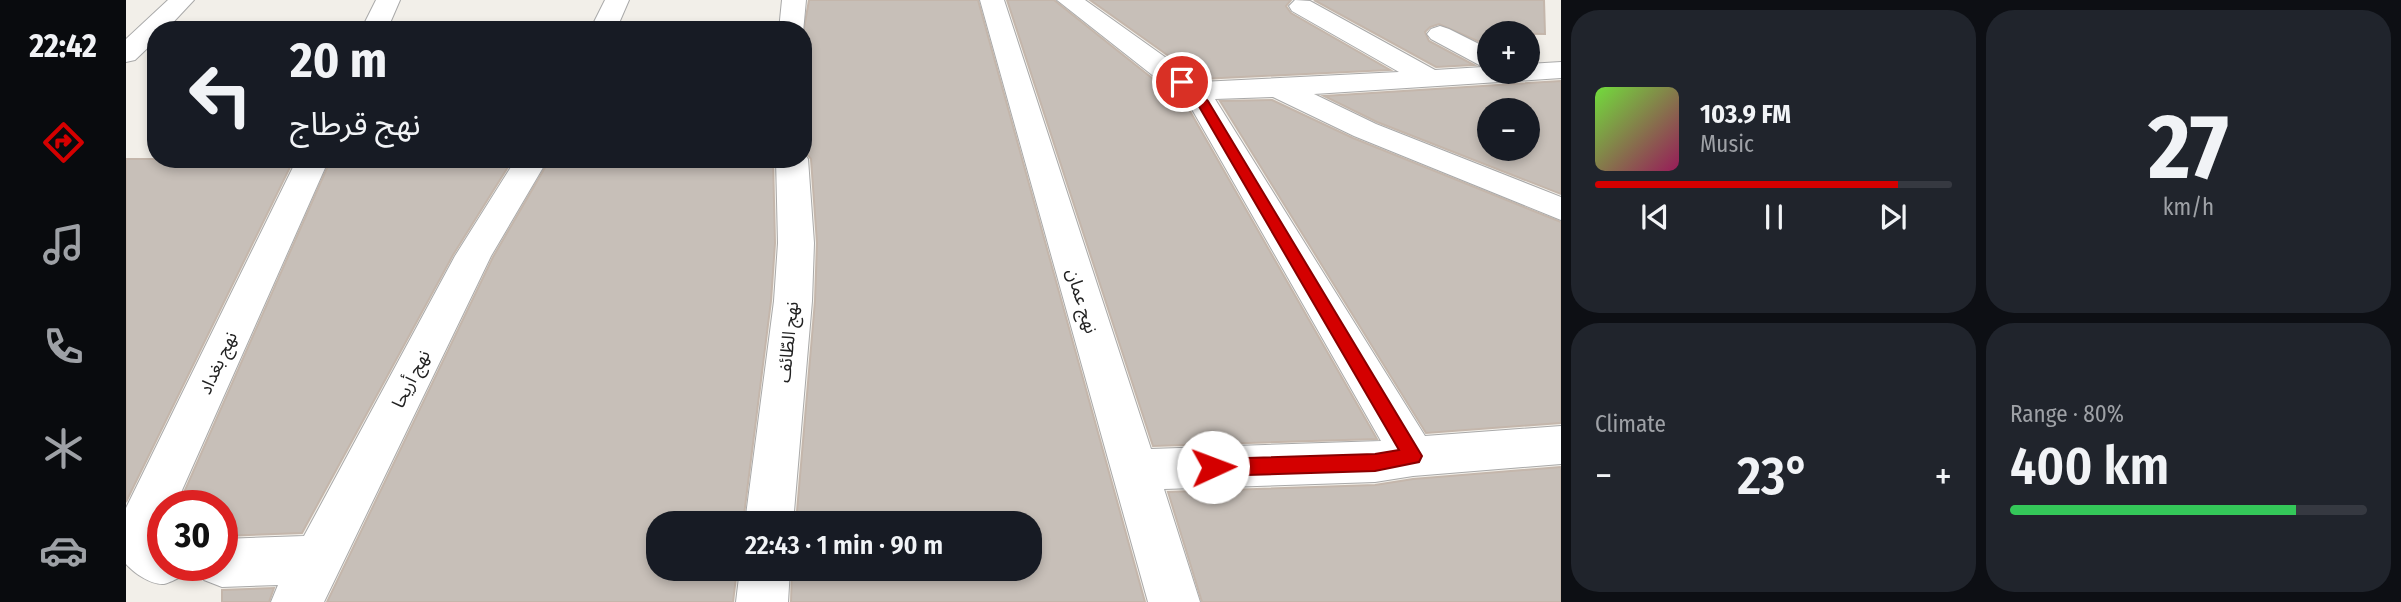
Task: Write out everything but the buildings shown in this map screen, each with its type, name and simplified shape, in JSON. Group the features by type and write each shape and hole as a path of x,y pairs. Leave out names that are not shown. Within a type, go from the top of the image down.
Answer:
{"street":[{"path":"160,21 182,0"},
{"path":"378,21 388,0"},
{"path":"607,21 617,0"},
{"path":"793,21 794,0"},
{"name":"نهج عمان","path":"992,0 1174,602"},
{"path":"1069,0 1194,90 1413,456"},
{"path":"1301,6 1433,80"},
{"path":"126,54 147,34"},
{"path":"1440,34 1477,54"},
{"path":"1540,72 1561,71"},
{"path":"1194,90 1477,76"},
{"path":"1278,88 1365,130 1553,203"},
{"name":"نهج بغداد","path":"159,490 309,168"},
{"name":"نهج أريحا","path":"309,581 473,256 527,168"},
{"name":"نهج الطّائف","path":"770,511 793,301 796,243 792,168"},
{"path":"1133,470 1375,462 1413,456 1561,444"},
{"name":"نهج بغداد","path":"147,515 141,545 147,551"},
{"path":"238,566 309,581"},
{"path":"762,602 764,581"}],"route":[{"path":"1182,82 1194,90 1202,101 1413,456 1375,462 1213,467"}]}
